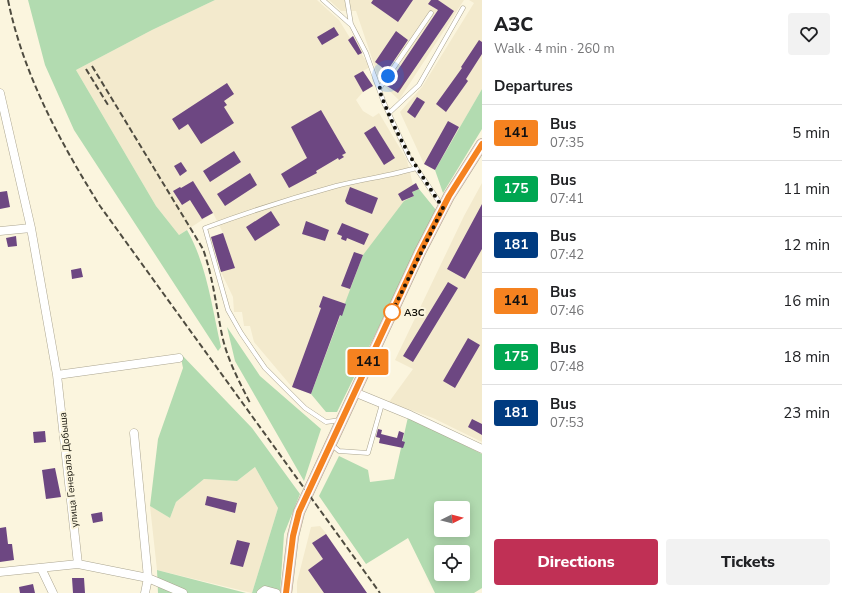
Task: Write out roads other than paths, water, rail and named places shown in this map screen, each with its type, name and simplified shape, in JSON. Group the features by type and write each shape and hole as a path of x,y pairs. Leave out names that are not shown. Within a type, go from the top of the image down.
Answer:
{"main road":[{"path":"286,593 293,536 299,512 420,252 443,208 482,144"}],"street":[{"name":"улица Генерала Добыша","path":"0,93 31,228 57,375 78,564"},
{"path":"0,231 31,228"},
{"path":"57,375 179,358"},
{"path":"354,392 410,415 482,449"},
{"path":"134,433 148,578 146,593"},
{"path":"0,572 78,564 148,578 183,593"},
{"path":"41,568 53,593"},
{"path":"261,593 265,590 276,593"}],"lane":[{"path":"323,0 350,24 366,53 389,113 416,168 443,208"},
{"path":"347,0 350,24"},
{"path":"389,113 419,85 463,8"},
{"path":"379,89 431,13"},
{"path":"341,420 326,422 305,408 265,368 228,310 206,228 278,203 338,186 390,176 416,168"},
{"path":"330,444 339,451 368,453 382,404"}],"railway":[{"path":"8,0 23,54 33,81 57,132 100,206 380,593"},
{"path":"92,66 203,249 212,281 224,344 234,370 250,403"},
{"path":"86,69 108,105"}],"place":[{"name":"АЗС","path":"392,312"}]}
